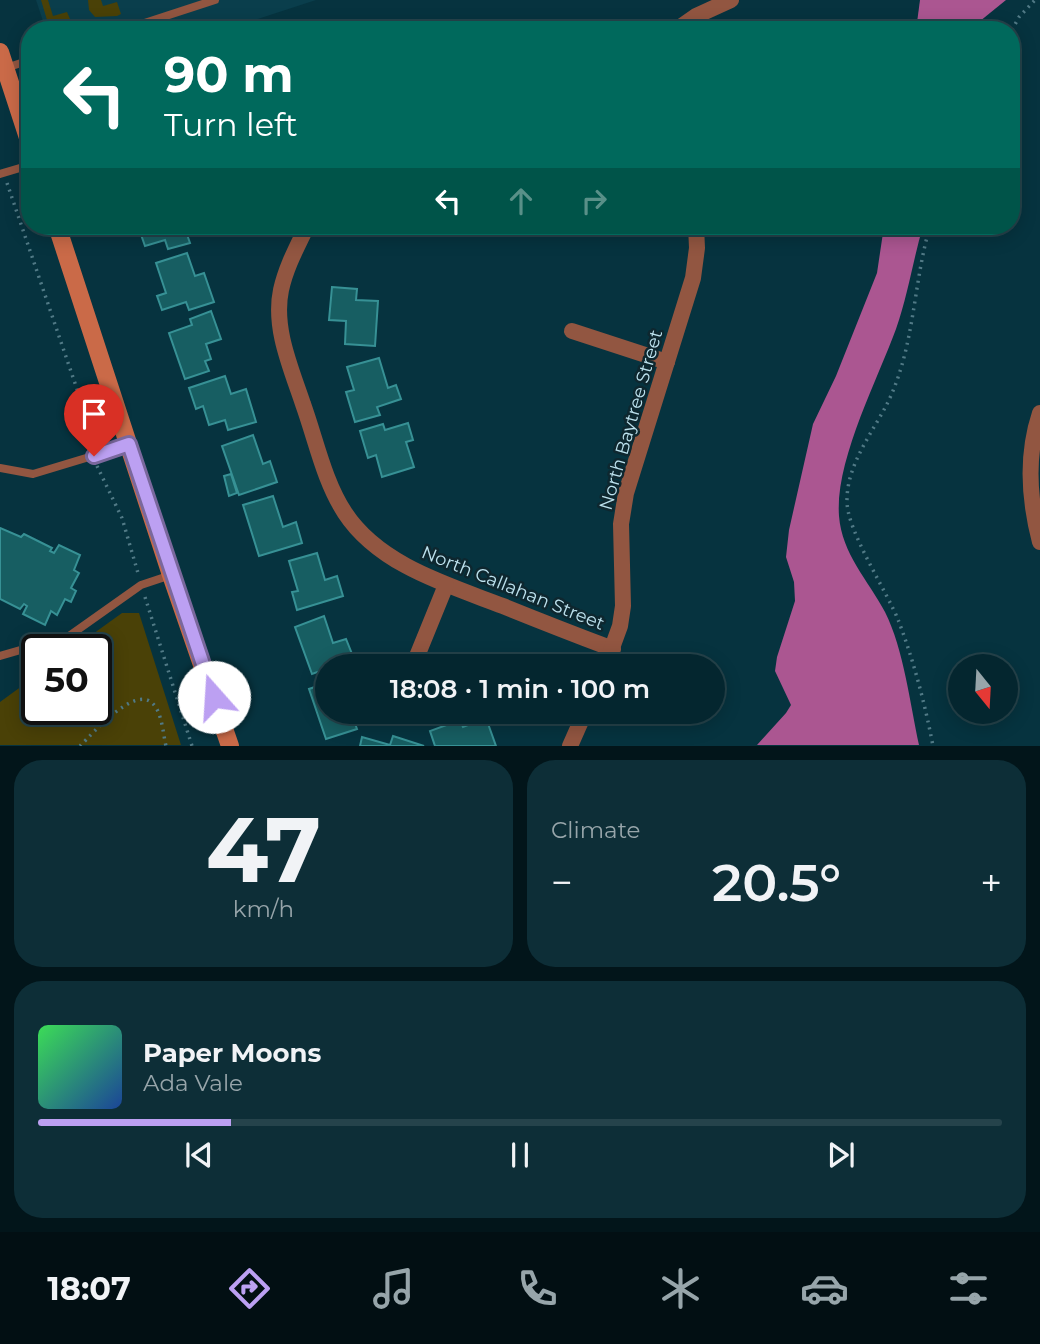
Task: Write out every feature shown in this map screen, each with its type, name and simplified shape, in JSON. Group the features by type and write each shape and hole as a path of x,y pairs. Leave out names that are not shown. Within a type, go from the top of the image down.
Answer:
{"main road":[{"path":"3,60 21,116"},
{"path":"60,235 230,746"}],"street":[{"path":"689,21 731,0"},
{"name":"North Callahan Street","path":"303,235 290,261 281,291 279,316 294,377 335,496 346,516 379,549 446,585 612,649"},
{"name":"North Baytree Street","path":"610,654 623,606 621,524 626,493 693,278 696,235"},
{"path":"572,331 667,362"},
{"path":"1040,413 1032,452 1030,481 1040,542"},
{"path":"418,654 446,585"},
{"path":"570,746 580,724"}],"lane":[{"path":"151,21 215,0"},
{"path":"3,60 21,60"},
{"path":"0,174 21,168"},
{"path":"0,468 33,474 129,444"},
{"path":"0,656 69,636 141,585 171,575"}],"path":[{"path":"1017,21 1035,0"},
{"path":"928,235 901,369 888,401 855,464 847,500 849,513 861,543 901,628 926,710 933,746"},
{"path":"80,746 125,705 141,698 151,701 157,710 166,746"}],"shaded area":[{"path":"36,0 316,0 252,21 43,21"},
{"path":"41,0 48,0 53,16 67,12 70,19 69,21 47,21"},
{"path":"88,0 101,0 103,6 117,2 121,14 95,17 89,10"},
{"path":"920,0 1006,0 980,21 917,21"},
{"path":"883,235 921,235 896,329 850,446 840,494 839,516 850,555 892,627 902,660 919,745 757,745 791,705 775,671 795,601 794,582 786,557 789,530 813,424 836,376 877,273"},
{"path":"122,613 139,613 181,745 0,745 0,702 21,687 21,725 112,725 112,634 93,634"}],"building":[{"path":"141,235 187,235 190,243 168,249 165,240 145,246"},
{"path":"187,253 195,276 204,273 214,302 189,310 186,302 162,310 157,296 166,293 156,263"},
{"path":"332,287 357,289 356,300 378,301 375,346 345,344 346,321 329,320"},
{"path":"211,311 221,339 206,344 211,359 205,361 209,371 185,379 169,333 192,325 190,319"},
{"path":"379,358 388,388 396,385 401,399 377,407 380,415 355,422 346,392 354,390 347,367"},
{"path":"225,376 231,394 246,389 256,422 228,430 225,420 209,425 203,406 196,409 189,388"},
{"path":"408,423 413,440 406,442 414,467 382,477 376,455 368,458 360,431 383,424 385,430"},
{"path":"253,435 263,464 270,461 277,482 239,495 222,446"},
{"path":"231,474 237,493 229,496 224,476"},
{"path":"273,496 283,527 296,522 302,543 259,556 243,505"},
{"path":"0,528 21,537 24,534 52,548 50,551 54,553 59,545 80,555 74,570 79,573 71,588 76,591 71,602 65,599 57,615 51,611 45,625 23,614 27,606 24,604 20,609 0,599"},
{"path":"317,553 325,580 337,576 343,596 297,610 292,592 298,591 289,561"},
{"path":"324,616 333,643 346,639 352,654 315,654 315,673 312,674 295,627"},
{"path":"315,687 315,707 309,689"},
{"path":"321,724 355,724 357,729 326,739"},
{"path":"449,724 462,724 463,727 488,724 496,746 435,746 430,731"},
{"path":"393,736 424,746 360,746 362,737 390,745"}],"route":[{"path":"94,456 129,444 214,697"}]}
